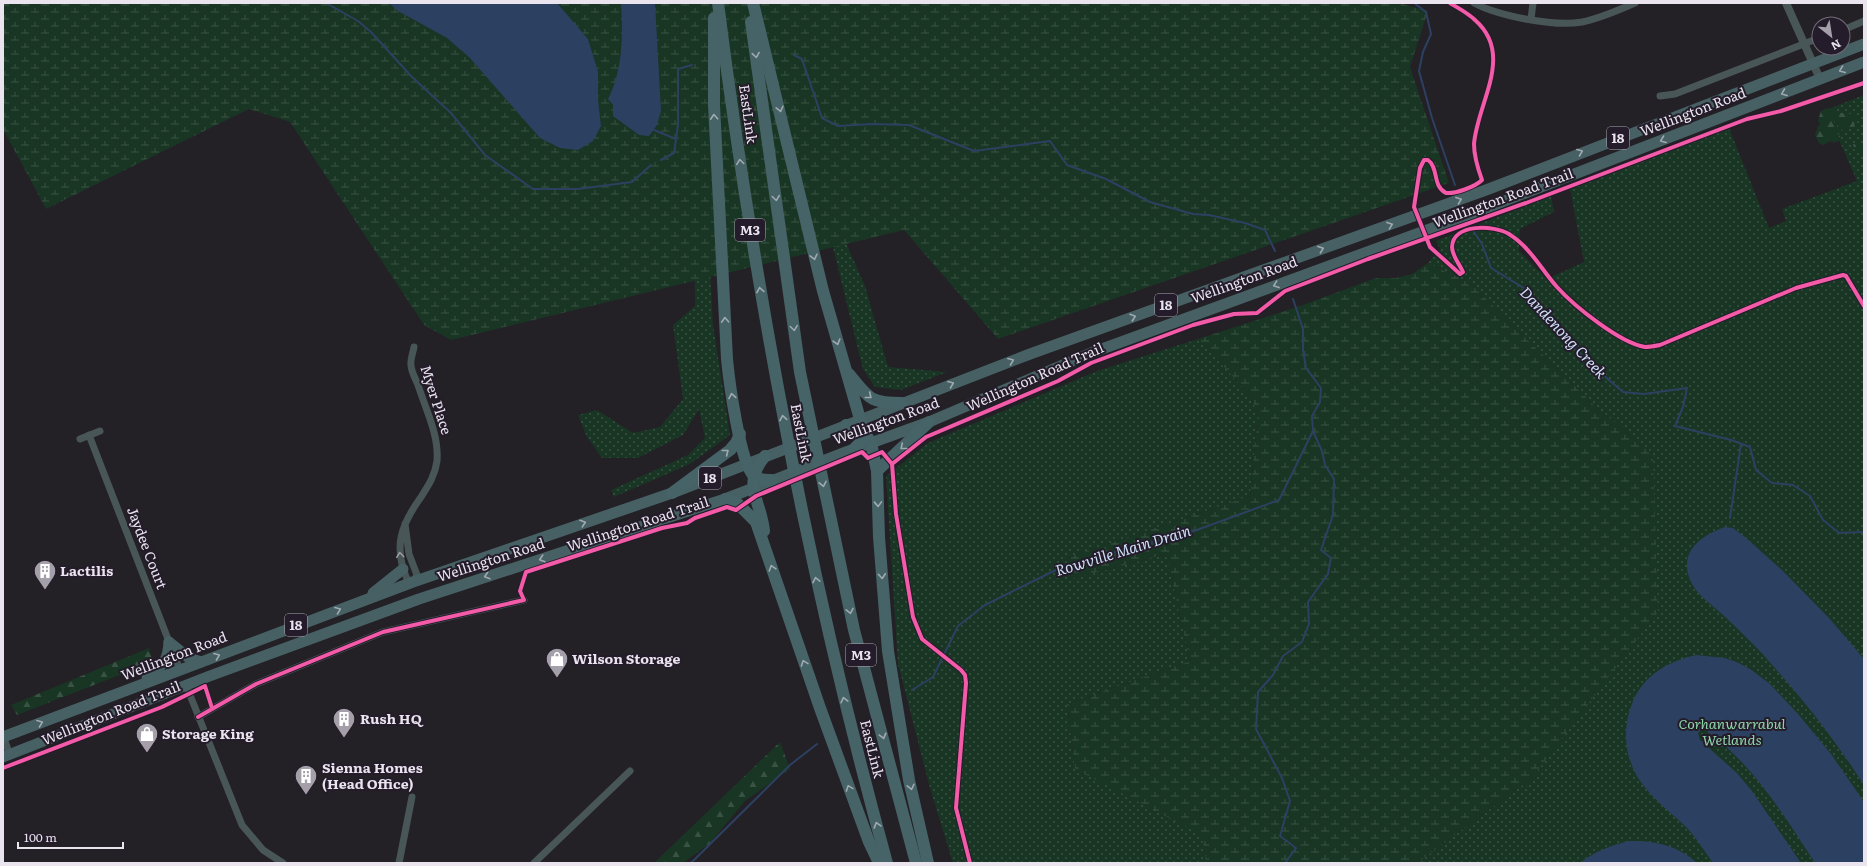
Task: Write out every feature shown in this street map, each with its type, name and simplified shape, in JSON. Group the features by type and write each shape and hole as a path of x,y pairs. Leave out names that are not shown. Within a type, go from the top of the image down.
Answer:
{"highway":[{"path":"714,3 714,105 726,351 732,397 747,464 753,475 754,488 763,526 765,544"},
{"name":"EastLink","path":"718,3 748,216 790,457 830,646 887,863"},
{"name":"EastLink","path":"748,3 802,379 854,630 916,863"},
{"path":"753,3 823,291 845,370 860,419 868,438 877,471 879,537 888,651 909,780 928,863"},
{"name":"Wellington Road","path":"3,737 355,603 672,493 1030,354 1423,213 1864,44"},
{"name":"Wellington Road","path":"868,438 929,422 1058,367 1185,318 1429,230 1864,62"},
{"path":"1178,300 1185,318"},
{"path":"845,370 872,400 881,403 902,403"},
{"path":"877,471 929,422"},
{"path":"842,427 857,427 868,438"},
{"path":"672,493 730,450 736,443 740,434"},
{"path":"850,450 868,438"},
{"name":"Wellington Road","path":"7,756 186,685 419,599 725,499 850,450"},
{"path":"753,475 757,466 768,455"},
{"path":"753,475 762,480 775,479"},
{"path":"725,499 737,503 746,510 756,522 765,544 820,708 868,842 879,863"},
{"path":"355,603 372,593 402,569"},
{"path":"413,582 419,599"},
{"path":"169,642 189,658 201,662"},
{"path":"134,687 158,670 164,663 168,655 169,642"},
{"path":"180,670 186,685"}],"street":[{"path":"1474,3 1500,14 1561,22 1582,22 1635,3"},
{"path":"1531,19 1533,3"},
{"path":"1786,3 1820,79"},
{"path":"1851,27 1864,21"},
{"name":"Wellington Road","path":"1660,96 1675,94 1811,41"},
{"name":"Myer Place","path":"402,569 399,545 405,524 413,508 433,477 437,456 435,434 410,365 414,347"},
{"path":"80,439 100,431"},
{"name":"Jaydee Court","path":"89,435 180,670"},
{"path":"402,569 407,579 413,582 417,575 409,554 405,524"},
{"path":"198,717 256,684 383,632 524,600"},
{"path":"186,685 242,825 263,850 284,863"},
{"path":"3,737 7,756"},
{"path":"534,863 630,771"},
{"path":"399,863 412,798"}],"green space":[{"path":"3,3 1399,3 1428,11 1410,67 1449,183 998,339 904,230 451,340 424,325 290,122 249,109 46,209 3,129"},
{"name":"Corhanwarrabul Wetlands","path":"1864,95 1864,863 1417,863 1532,778 1653,454 1595,406 1470,283 1428,263 1440,249 1436,241 1551,196 1554,212 1520,229 1519,251 1547,279 1584,262 1570,189 1729,128 1769,228 1786,221 1782,209 1857,181 1826,110"},
{"path":"1827,108 1845,114 1857,114 1854,126 1843,131 1838,127 1837,121 1834,119 1837,133 1841,140 1834,143 1831,141 1823,145 1819,143 1815,135 1818,126 1820,125 1818,120 1821,111"},
{"path":"1853,144 1864,144 1864,153 1855,151"},
{"path":"694,157 704,159 713,325 730,435 690,464 614,497 611,490 688,455 705,438 699,409 683,435 638,458 602,458 587,437 578,415 597,410 633,433 660,427 683,399 673,325 695,306"},
{"path":"835,218 865,286 888,367 947,372 901,390 875,387 863,369 828,227"},
{"path":"1428,263 1470,283 1595,406 1653,454 1658,612 1532,778 1417,863 1206,863 1202,835 1075,769 1067,704 1190,661 1166,554 1071,579 1066,558 1250,496 1258,413 1248,393 1198,339 1300,306 1376,278 1396,278 1412,274"},
{"path":"1198,339 1248,393 1258,413 1250,496 1066,558 1071,579 1166,554 1190,661 1067,704 1075,768 1203,835 1206,863 953,863 930,788 898,664 886,476 928,443 1097,371"},
{"path":"149,648 153,662 17,715 11,705"},
{"path":"780,742 790,769 745,801 710,843 683,863 654,863"}],"water":[{"path":"389,3 557,3 588,39 598,72 598,100 601,126 593,141 578,150 560,148 540,138 469,57 447,38 398,11"},
{"path":"621,3 655,3 661,111 657,125 649,136 639,135 613,116 613,105 608,99 617,77 621,52"},
{"path":"1725,527 1733,528 1745,537 1783,571 1830,619 1864,659 1864,785 1832,739 1786,681 1749,640 1708,602 1691,583 1687,567 1688,558 1695,544 1709,534"},
{"path":"1696,655 1725,658 1739,663 1753,671 1770,684 1799,715 1831,754 1864,802 1864,863 1815,863 1779,809 1752,774 1722,743 1705,730 1701,730 1698,733 1700,740 1737,773 1752,791 1801,863 1713,863 1688,829 1648,791 1634,771 1627,748 1627,725 1633,701 1644,683 1659,670 1676,661"},
{"path":"1628,841 1647,841 1665,845 1682,852 1697,863 1580,863 1603,849"}],"waterway":[{"path":"326,3 358,21 371,32 412,77 451,113 485,155 533,189 578,189 632,182 651,165"},
{"name":"Dandenong Creek","path":"1414,3 1426,12 1431,34 1423,52 1419,71 1432,118 1455,185"},
{"path":"794,55 802,59 822,118 838,126 872,124 909,125 974,151 1050,141 1067,165 1106,179 1150,202 1193,214 1209,215 1245,223 1265,230 1275,251"},
{"path":"661,160 674,153 678,125 678,69 692,65"},
{"path":"654,130 676,139"},
{"name":"Dandenong Creek","path":"1474,232 1482,244 1491,268 1527,290 1542,312 1589,363 1623,392 1644,394 1687,388 1683,407 1675,426 1731,440 1750,447 1756,470 1772,483 1793,485 1810,496 1823,520 1839,533 1864,532"},
{"path":"1285,863 1296,848 1280,836 1290,801 1282,778 1256,729 1258,692 1273,675 1283,656 1302,642 1309,624 1308,602 1328,574 1331,558 1321,550 1333,515 1334,479 1325,465 1322,451 1313,431 1312,416 1320,402 1321,388 1306,368 1303,350 1303,329 1293,299"},
{"name":"Rowville Main Drain","path":"912,690 933,677 958,626 985,605 1064,566 1194,531 1279,500 1313,431"},
{"path":"1730,518 1741,444"},
{"path":"691,863 790,765 817,744"}],"cycle path":[{"path":"1450,3 1475,20 1487,34 1492,48 1493,64 1491,80 1477,128 1474,144 1476,162 1482,180 1465,190 1446,193 1439,186 1431,163 1428,160 1424,160 1420,168 1414,207 1430,247 1460,274 1463,272 1452,250 1454,239 1459,234 1475,228 1502,231 1509,234 1523,245 1557,287 1574,304 1598,323 1623,339 1645,347 1660,345 1796,288 1843,275 1846,276 1864,306"},
{"name":"Wellington Road Trail","path":"198,717 256,684 383,632 524,600 520,591 526,572 662,528 687,523 695,518 727,507 736,510 756,496 862,452 868,458 882,452 892,464 926,437 1058,381 1091,363 1193,325 1234,314 1257,313 1285,291 1368,259 1526,203 1747,119 1781,111 1864,83"},
{"path":"892,464 896,514 913,617 922,639 961,670 965,675 966,683 956,808 970,863"},
{"name":"Wellington Road Trail","path":"3,768 162,707 205,686 212,708"}],"place":[{"name":"Lactilis","path":"45,590"},
{"name":"Wilson Storage","path":"557,678"},
{"name":"Rush HQ","path":"344,738"},
{"name":"Storage King","path":"147,754"},
{"name":"Sienna Homes (Head Office)","path":"306,796"}]}
